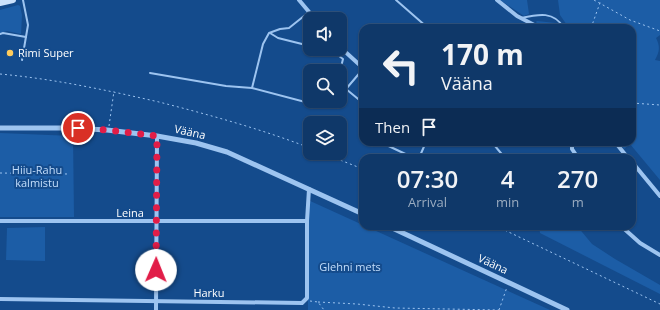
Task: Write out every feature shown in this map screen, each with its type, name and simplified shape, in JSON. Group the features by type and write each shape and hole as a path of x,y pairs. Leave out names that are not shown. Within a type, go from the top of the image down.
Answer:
{"main road":[{"path":"0,3 13,0"}],"street":[{"path":"299,0 309,12"},
{"path":"497,0 520,18 532,24"},
{"path":"347,54 359,65"},
{"name":"Vääna","path":"0,128 69,128 108,130 157,136 196,143 227,152 359,212"},
{"path":"156,310 157,136"},
{"path":"618,146 625,154"},
{"path":"636,167 660,196"},
{"path":"306,301 309,189"},
{"name":"Leina","path":"0,221 307,221"},
{"name":"Vääna","path":"397,230 567,310"},
{"path":"625,230 640,243 660,255"},
{"name":"Harku","path":"0,299 302,303 306,301"}],"lane":[{"path":"22,60 28,25 23,0"},
{"path":"396,0 423,24"},
{"path":"520,18 536,15 554,16 562,24"},
{"path":"252,88 264,44 269,33 280,29 289,28 303,17"},
{"path":"0,34 3,33 26,37"},
{"path":"269,33 278,38 303,44"},
{"path":"339,56 343,59 342,64"},
{"path":"150,73 226,86 252,88 303,101"},
{"path":"359,74 346,89 359,100"},
{"path":"388,146 406,154"},
{"path":"495,146 502,154"}],"path":[{"path":"594,0 630,20 660,31"},
{"path":"592,24 601,0"},
{"path":"0,74 29,77 114,92 201,112 263,131 303,145"},
{"path":"108,130 114,92"},
{"path":"636,103 660,105"},
{"path":"340,160 359,167"},
{"path":"0,173 68,174"},
{"path":"504,230 660,304"},
{"path":"306,301 395,308 499,310 508,282"},
{"path":"318,302 324,310"}],"green space":[{"path":"500,0 527,0 529,14 524,16"},
{"path":"558,0 660,0 660,35 656,38 659,49 655,60 660,61 660,180 632,146 636,146 636,24 566,24 560,15"},
{"path":"18,5 20,6 22,15 21,34 7,31 0,33 0,10"},
{"path":"537,21 557,24 537,24"},
{"name":"Hiiu-Rahu kalmistu","path":"0,133 73,136 74,217 0,217"},
{"name":"Glehni mets","path":"308,200 359,223 359,230 374,230 550,310 308,310"},
{"path":"45,227 45,261 6,260 7,228"},
{"path":"540,230 580,230 592,244 660,285 660,294 540,233"}],"place":[{"name":"Rimi Super","path":"10,53"}],"route":[{"path":"78,128 130,132 157,136 156,270"}]}
